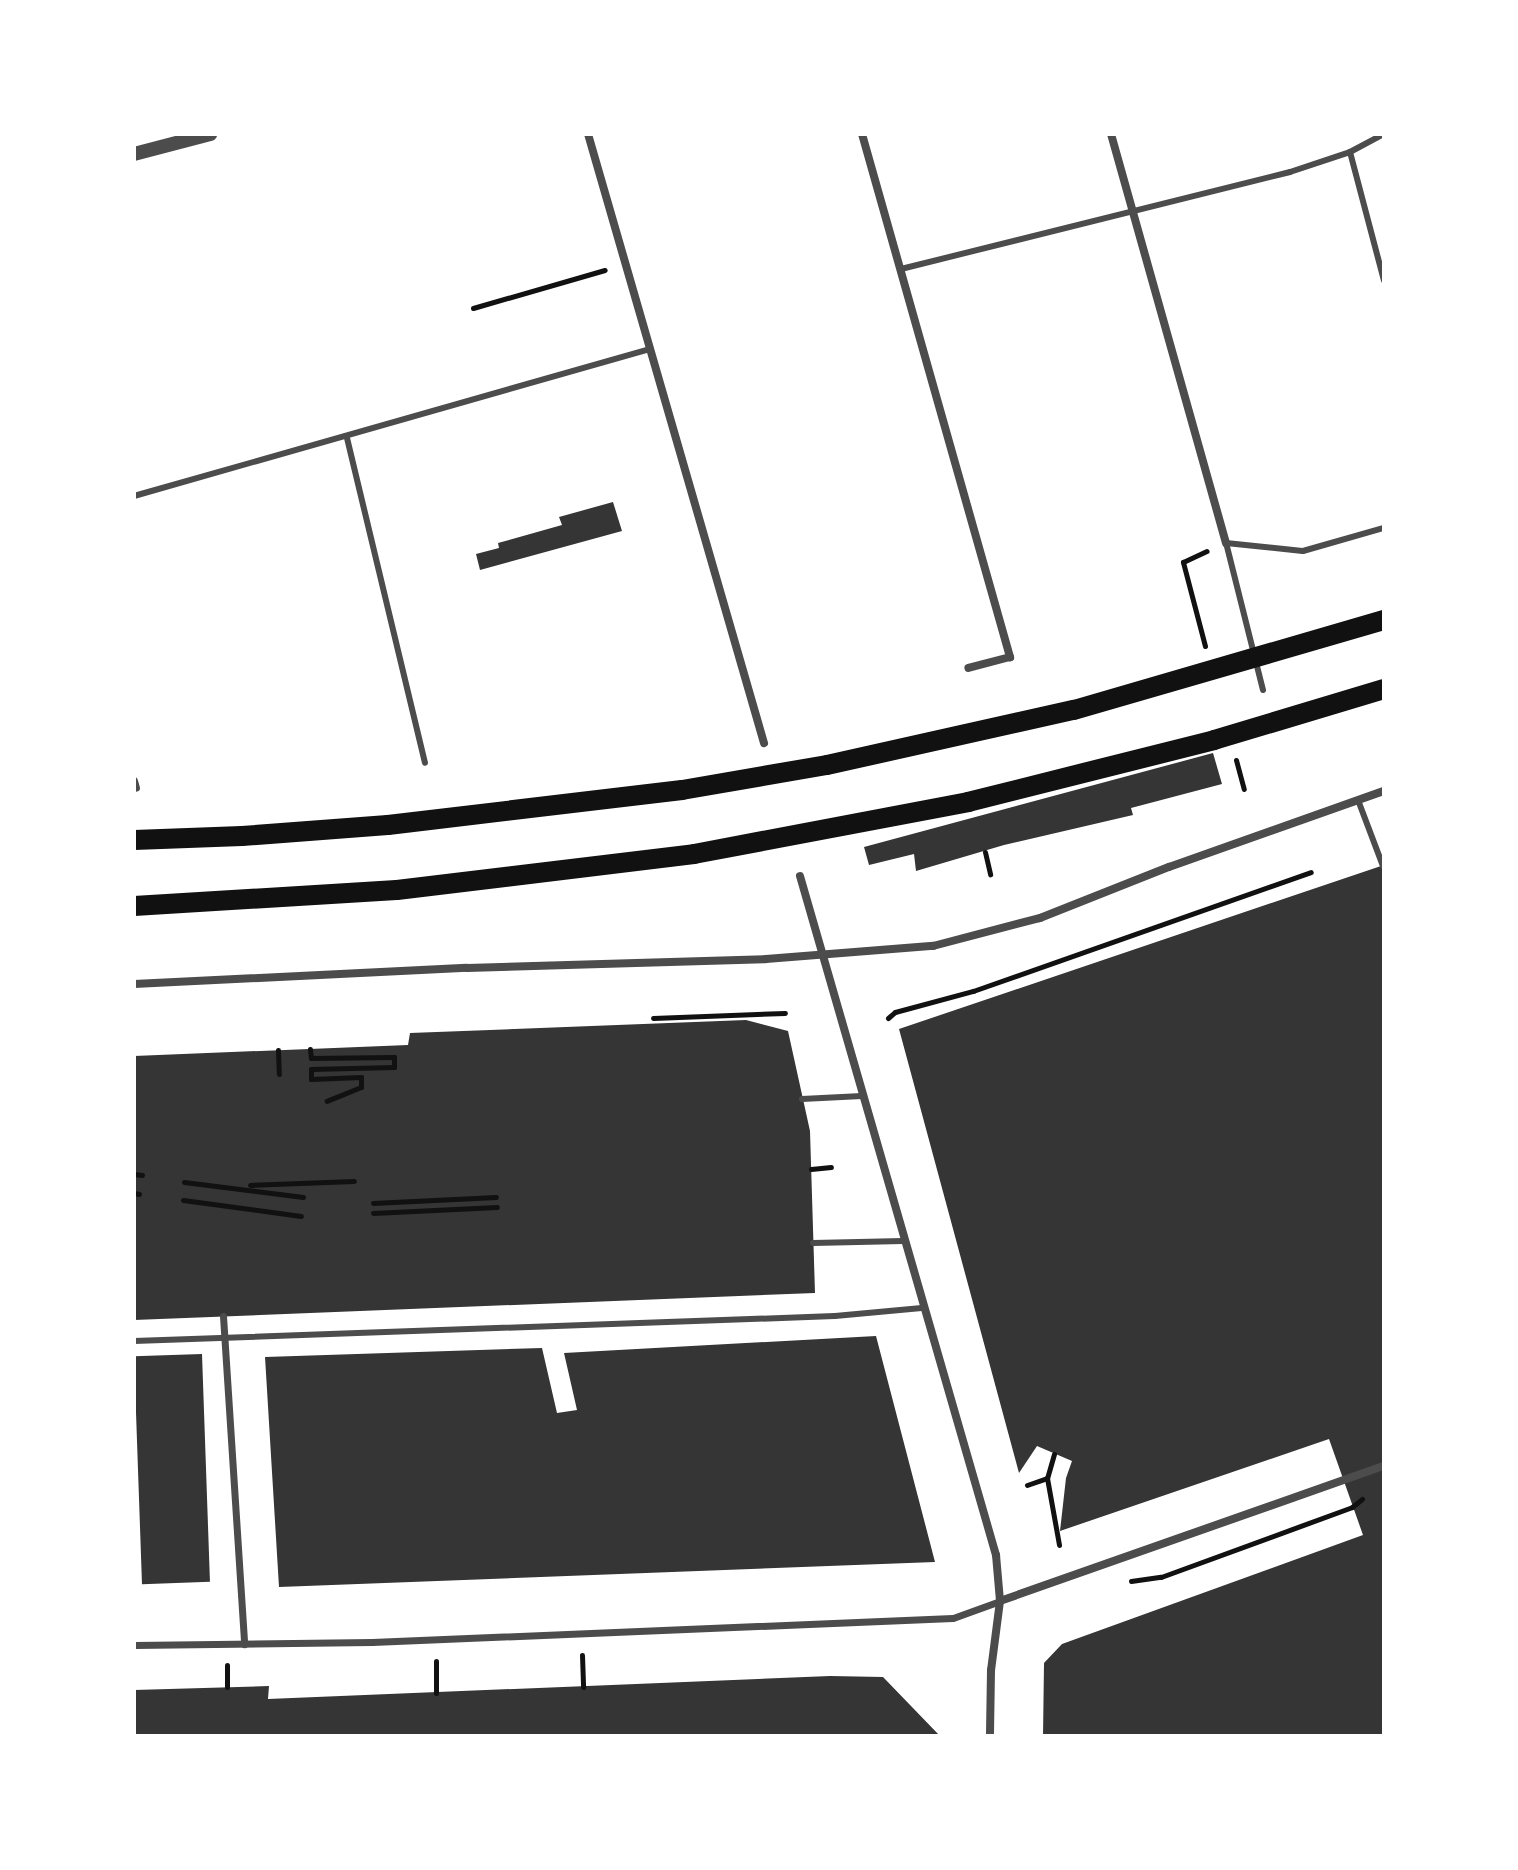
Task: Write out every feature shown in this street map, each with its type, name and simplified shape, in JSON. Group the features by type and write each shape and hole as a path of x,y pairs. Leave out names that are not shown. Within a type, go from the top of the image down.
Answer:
{"main road":[{"path":"134,840 388,825 682,790 827,765 1074,710 1384,620"},
{"path":"134,906 397,890 694,854 984,798 1199,744 1384,689"}],"street":[{"path":"134,154 210,134"},
{"path":"588,134 764,743"},
{"path":"862,134 1010,657 968,668"},
{"path":"1111,134 1226,543"},
{"path":"134,984 823,955 933,946 988,934 1384,791"},
{"path":"800,876 922,1308 996,1555 1000,1601 991,1670 990,1736"},
{"path":"223,1316 244,1644"},
{"path":"134,1645 436,1640 953,1618 1384,1466"}],"lane":[{"path":"901,269 1290,172 1350,152 1384,134"},
{"path":"1350,152 1384,281"},
{"path":"134,496 347,438 650,349"},
{"path":"347,438 425,763"},
{"path":"1263,690 1226,543 1303,551 1384,528"},
{"path":"1358,800 1383,866"},
{"path":"802,1099 862,1096"},
{"path":"813,1243 903,1241"},
{"path":"134,1341 835,1316 922,1308"}],"path":[{"path":"473,308 625,263"},
{"path":"985,852 990,874"},
{"path":"888,1018 895,1012 973,991 1311,872"},
{"path":"653,1018 785,1013"},
{"path":"310,1049 311,1058 394,1057 394,1067 311,1069 311,1079 361,1077 361,1087 327,1101"},
{"path":"278,1050 279,1074"},
{"path":"811,1169 831,1167"},
{"path":"134,1174 142,1175"},
{"path":"250,1185 354,1181"},
{"path":"184,1182 303,1197"},
{"path":"373,1203 496,1197"},
{"path":"183,1200 301,1216"},
{"path":"373,1213 497,1207"},
{"path":"1054,1454 1047,1478 1059,1545"},
{"path":"1027,1485 1047,1478"},
{"path":"1124,1581 1161,1577 1352,1507 1369,1492"},
{"path":"582,1634 583,1687"},
{"path":"436,1640 436,1693"}],"building":[{"path":"613,502 622,531 480,570 476,554 499,548 498,543 562,525 559,517"},
{"path":"1213,753 1222,784 1131,808 1133,815 1004,845 916,871 914,854 869,865 864,847"},
{"path":"1384,865 1384,1736 1043,1736 1044,1663 1062,1644 1363,1535 1329,1439 1060,1531 1066,1478 1072,1461 1037,1446 1019,1473 899,1029"},
{"path":"746,1020 788,1031 810,1131 815,1293 134,1320 134,1056 408,1045 410,1033"},
{"path":"876,1336 935,1562 279,1587 265,1357 542,1348 557,1413 577,1410 564,1353"},
{"path":"202,1354 210,1582 142,1584 134,1356"},
{"path":"830,1676 883,1677 940,1736 134,1736 134,1690 269,1686 268,1699"}]}
